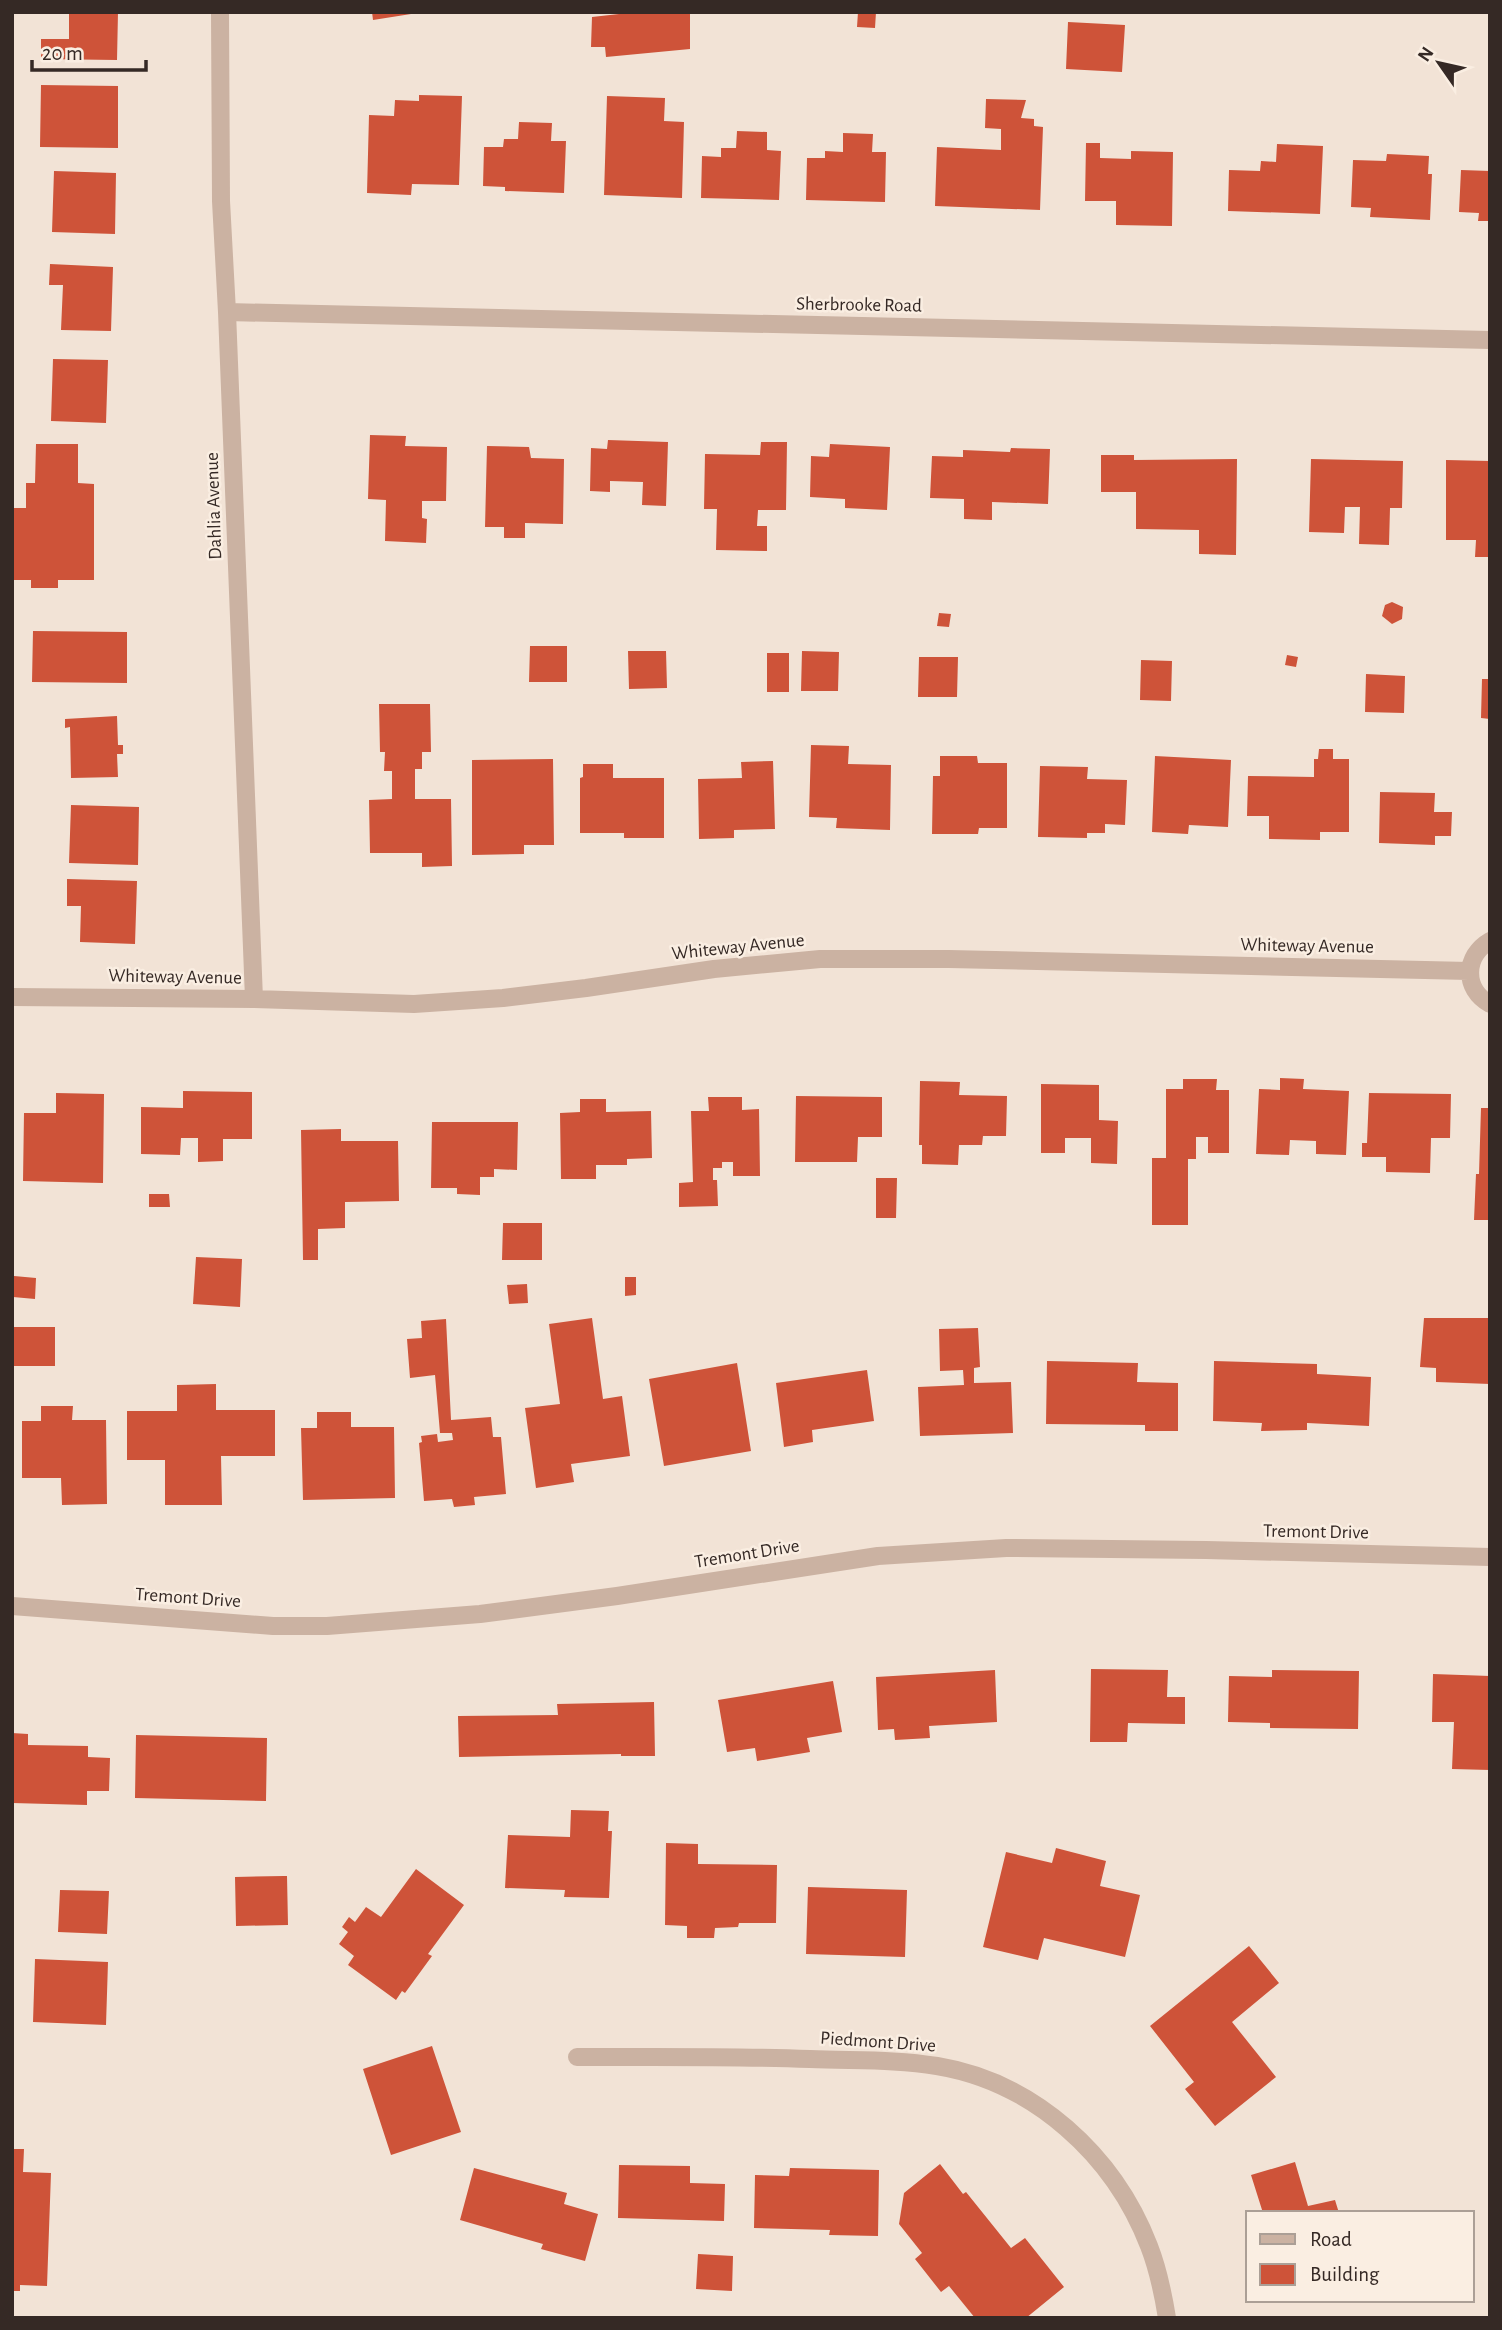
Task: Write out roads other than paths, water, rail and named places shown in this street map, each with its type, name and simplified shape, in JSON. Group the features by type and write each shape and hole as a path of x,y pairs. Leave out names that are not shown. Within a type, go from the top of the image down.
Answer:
{"street":[{"name":"Dahlia Avenue","path":"220,12 221,201 254,999"},
{"name":"Sherbrooke Road","path":"227,312 1490,340"},
{"path":"1490,941 1478,949 1469,971 1475,992 1490,1004"},
{"name":"Whiteway Avenue","path":"12,997 254,999 414,1004 503,998 714,969 820,960 949,959 1469,971"},
{"name":"Tremont Drive","path":"12,1606 273,1626 327,1626 507,1610 878,1556 1006,1548 1490,1557"},
{"name":"Piedmont Drive","path":"576,2057 753,2057 904,2062 938,2066 976,2076 1013,2091 1047,2112 1076,2135 1102,2163 1133,2209 1150,2247 1167,2318"}]}
